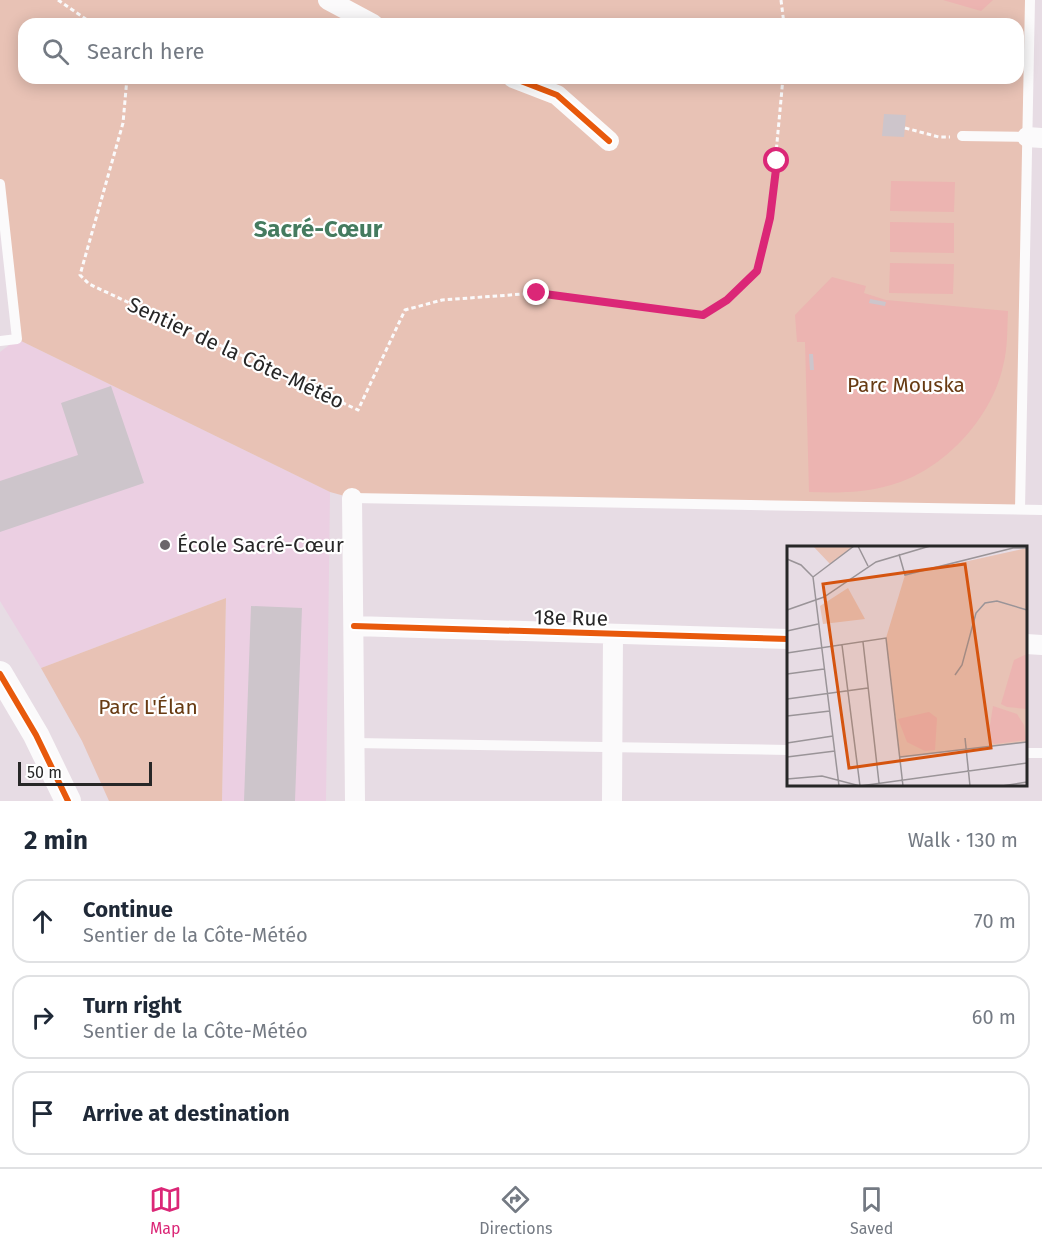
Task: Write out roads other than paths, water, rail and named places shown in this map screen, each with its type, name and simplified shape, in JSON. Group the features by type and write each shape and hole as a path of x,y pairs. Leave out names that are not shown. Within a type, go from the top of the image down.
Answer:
{"street":[{"path":"328,0 362,18"},
{"path":"529,84 557,95 609,141"},
{"path":"352,498 355,801"},
{"name":"18e Rue","path":"354,627 787,639"},
{"path":"612,801 613,635"},
{"path":"1027,644 1042,645"},
{"path":"0,674 36,735 68,801"}],"lane":[{"path":"1020,509 1034,137 1030,0"},
{"path":"962,136 1034,137"},
{"path":"0,184 17,339 0,341"},
{"path":"352,498 1042,510"},
{"path":"355,743 787,750"}],"place":[{"name":"École Sacré-Cœur","path":"165,545"}],"district":[{"name":"Sacré-Cœur","path":"318,229"}],"park label":[{"name":"Parc Mouska","path":"906,385"},
{"name":"Parc L'Élan","path":"148,707"}]}
